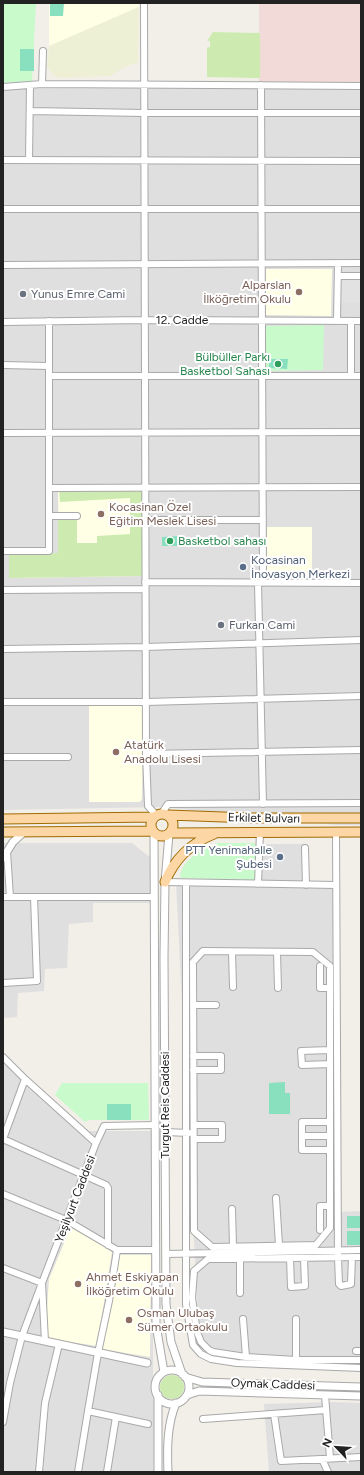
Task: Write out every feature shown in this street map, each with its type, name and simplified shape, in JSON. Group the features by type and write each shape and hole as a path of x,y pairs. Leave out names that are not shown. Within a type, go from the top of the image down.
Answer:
{"main road":[{"name":"Erkilet Bulvarı","path":"3,819 160,815 251,818 361,818"},
{"path":"3,832 153,832 162,836 169,834 173,829 172,818 160,815 151,824 153,832"},
{"name":"Erkilet Bulvarı","path":"169,834 220,832 361,832"},
{"path":"165,882 171,869 184,853 201,841 220,832"}],"street":[{"path":"144,3 144,520 146,754 148,806 160,815 168,804 361,804"},
{"path":"42,84 43,51"},
{"path":"3,87 42,84 361,86"},
{"path":"29,160 30,85"},
{"path":"261,85 263,520 259,644 263,804"},
{"path":"30,111 144,113 361,113"},
{"path":"3,160 361,161"},
{"path":"3,209 361,209"},
{"path":"3,265 361,263"},
{"path":"337,320 338,264"},
{"path":"338,276 361,276"},
{"name":"12. Cadde","path":"3,322 144,320 361,320"},
{"path":"351,320 351,376"},
{"path":"3,551 49,550 49,321"},
{"path":"3,365 49,366"},
{"path":"49,376 361,376"},
{"path":"3,434 144,432 361,432"},
{"path":"49,488 361,487"},
{"path":"49,516 78,516"},
{"path":"144,520 263,520"},
{"path":"145,582 361,583"},
{"path":"3,590 145,589"},
{"path":"3,649 145,647 361,640"},
{"path":"3,702 146,702 361,696"},
{"path":"146,754 361,750"},
{"path":"3,757 68,757"},
{"path":"3,858 13,842 24,832"},
{"name":"Turgut Reis Caddesi","path":"153,832 156,1325 164,1372"},
{"path":"258,884 260,832"},
{"path":"336,832 338,1258 339,1284 341,1286 352,1284 352,1257"},
{"name":"Turgut Reis Caddesi","path":"169,834 165,882 166,1304 174,1352 184,1375"},
{"path":"305,848 306,885"},
{"path":"7,852 10,897"},
{"path":"165,882 336,885"},
{"path":"186,882 191,1135 194,1231 212,1247 316,1245 330,1228 330,966 314,952 203,952 193,962 194,1125 191,1135 186,1304 193,1345 201,1354 211,1359 237,1363 361,1368"},
{"path":"3,897 154,897"},
{"path":"3,983 37,981 34,897"},
{"path":"232,952 233,988"},
{"path":"277,952 278,988"},
{"path":"320,966 320,988 330,988"},
{"path":"193,1005 216,1006"},
{"path":"330,1050 301,1051 302,1065 330,1064"},
{"path":"193,1056 221,1056 221,1070 193,1070"},
{"name":"Yeşilyurt Caddesi","path":"3,1057 25,1079 96,1143 22,1336 10,1383 3,1422"},
{"path":"25,1079 3,1139 84,1174 104,1184 108,1188 108,1245"},
{"path":"330,1122 302,1122 302,1150 330,1150"},
{"path":"96,1143 104,1126 155,1125"},
{"path":"165,1132 222,1139 222,1125 194,1125"},
{"path":"302,1136 330,1136"},
{"path":"3,1194 66,1220 117,1250 156,1250"},
{"path":"276,1198 279,1245"},
{"path":"320,1230 320,1206 330,1206"},
{"path":"232,1209 233,1246"},
{"path":"78,1472 117,1250"},
{"path":"166,1254 361,1250"},
{"path":"361,1257 208,1260 194,1271 192,1298 197,1332 204,1345 213,1352 246,1357 296,1360 361,1360"},
{"path":"290,1258 291,1287 305,1286 304,1258"},
{"path":"240,1259 240,1293"},
{"path":"3,1268 42,1283 45,1341"},
{"path":"243,1318 246,1357"},
{"path":"296,1319 296,1360"},
{"path":"3,1332 147,1363"},
{"path":"39,1472 45,1403 59,1344"},
{"path":"158,1395 166,1402 176,1403 182,1400 187,1395 189,1385 184,1375 174,1370 164,1372 156,1383 158,1395 158,1472"},
{"name":"Oymak Caddesi","path":"184,1375 202,1382 361,1387"},
{"path":"3,1382 10,1383"},
{"name":"Oymak Caddesi","path":"187,1395 199,1391 361,1396"},
{"path":"325,1395 330,1458"},
{"path":"168,1472 168,1433 171,1417 176,1403"},
{"path":"204,1419 326,1410"},
{"path":"88,1411 148,1424"},
{"path":"274,1414 281,1461 361,1457"},
{"path":"107,1472 116,1417"},
{"path":"322,1459 328,1472"}],"shaded area":[{"path":"49,3 139,3 139,7 49,46"},
{"path":"259,3 361,3 361,86 259,87"},
{"path":"139,7 138,62 123,68 110,76 60,78 54,76 50,71 47,66 49,46"},
{"path":"361,86 361,825 336,825 162,807 3,810 3,89"},
{"name":"Alparslan İlköğretim Okulu","path":"266,269 332,269 331,316 266,315"},
{"path":"340,276 361,277 361,303 340,303"},
{"name":"Kocasinan Özel Eğitim Meslek Lisesi","path":"143,489 144,576 9,578 9,554 59,553 58,490"},
{"path":"267,527 312,527 312,576 267,577"},
{"name":"Atatürk Anadolu Lisesi","path":"89,703 143,704 142,799 140,802 89,802"},
{"path":"3,843 132,843 152,859 157,903 93,903 93,922 69,924 67,968 45,969 44,991 18,993 17,1017 3,1018"},
{"path":"264,844 307,844 309,881 339,882 337,1212 361,1211 361,1366 226,1360 199,1340 176,883 261,879"},
{"path":"3,1059 85,1131 153,1131 153,1384 159,1472 3,1472"},
{"name":"Ahmet Eskiyapan İlköğretim Okulu","path":"72,1224 112,1252 97,1346 45,1338 49,1279"},
{"name":"Osman Ulubaş Sümer Ortaokulu","path":"118,1255 151,1255 150,1357 102,1349"},
{"path":"333,1402 361,1403 361,1472 269,1472 264,1404"}],"green space":[{"path":"3,3 36,3 32,81 3,83"},
{"path":"50,3 64,3 63,16 50,16"},
{"path":"213,32 260,33 260,78 207,77 207,48 210,47 210,41 207,41"},
{"path":"20,49 34,49 34,71 20,71"},
{"path":"324,325 323,370 266,371 266,326"},
{"name":"Bülbüller Parkı Basketbol Sahası","path":"269,359 288,359 287,369 269,368"},
{"name":"Kocasinan Özel Eğitim Meslek Lisesi","path":"143,489 144,576 9,578 9,554 58,553 58,519 77,519 77,543 97,543 97,536 130,534 130,498 60,502 59,490"},
{"name":"Basketbol sahası","path":"178,536 178,546 162,546 162,537"},
{"path":"217,843 255,843 256,880 182,878 180,876 185,865 194,855"},
{"path":"285,1082 285,1093 290,1093 290,1114 269,1114 269,1083"},
{"path":"62,1083 148,1083 149,1120 89,1120 85,1122 55,1095"},
{"path":"107,1104 131,1104 131,1120 107,1120"},
{"path":"347,1216 361,1216 361,1228 347,1228"},
{"path":"347,1231 361,1231 361,1245 347,1245"},
{"path":"172,1375 180,1379 184,1387 180,1395 172,1399 164,1395 160,1387 164,1379"}],"place":[{"name":"Alparslan İlköğretim Okulu","path":"299,292"},
{"name":"Yunus Emre Cami","path":"23,294"},
{"name":"Bülbüller Parkı Basketbol Sahası","path":"278,364"},
{"name":"Kocasinan Özel Eğitim Meslek Lisesi","path":"101,514"},
{"name":"Basketbol sahası","path":"170,541"},
{"name":"Kocasinan İnovasyon Merkezi","path":"243,567"},
{"name":"Furkan Cami","path":"221,625"},
{"name":"Atatürk Anadolu Lisesi","path":"116,752"},
{"name":"PTT Yenimahalle Şubesi","path":"280,857"},
{"name":"Ahmet Eskiyapan İlköğretim Okulu","path":"78,1284"},
{"name":"Osman Ulubaş Sümer Ortaokulu","path":"129,1320"}]}
